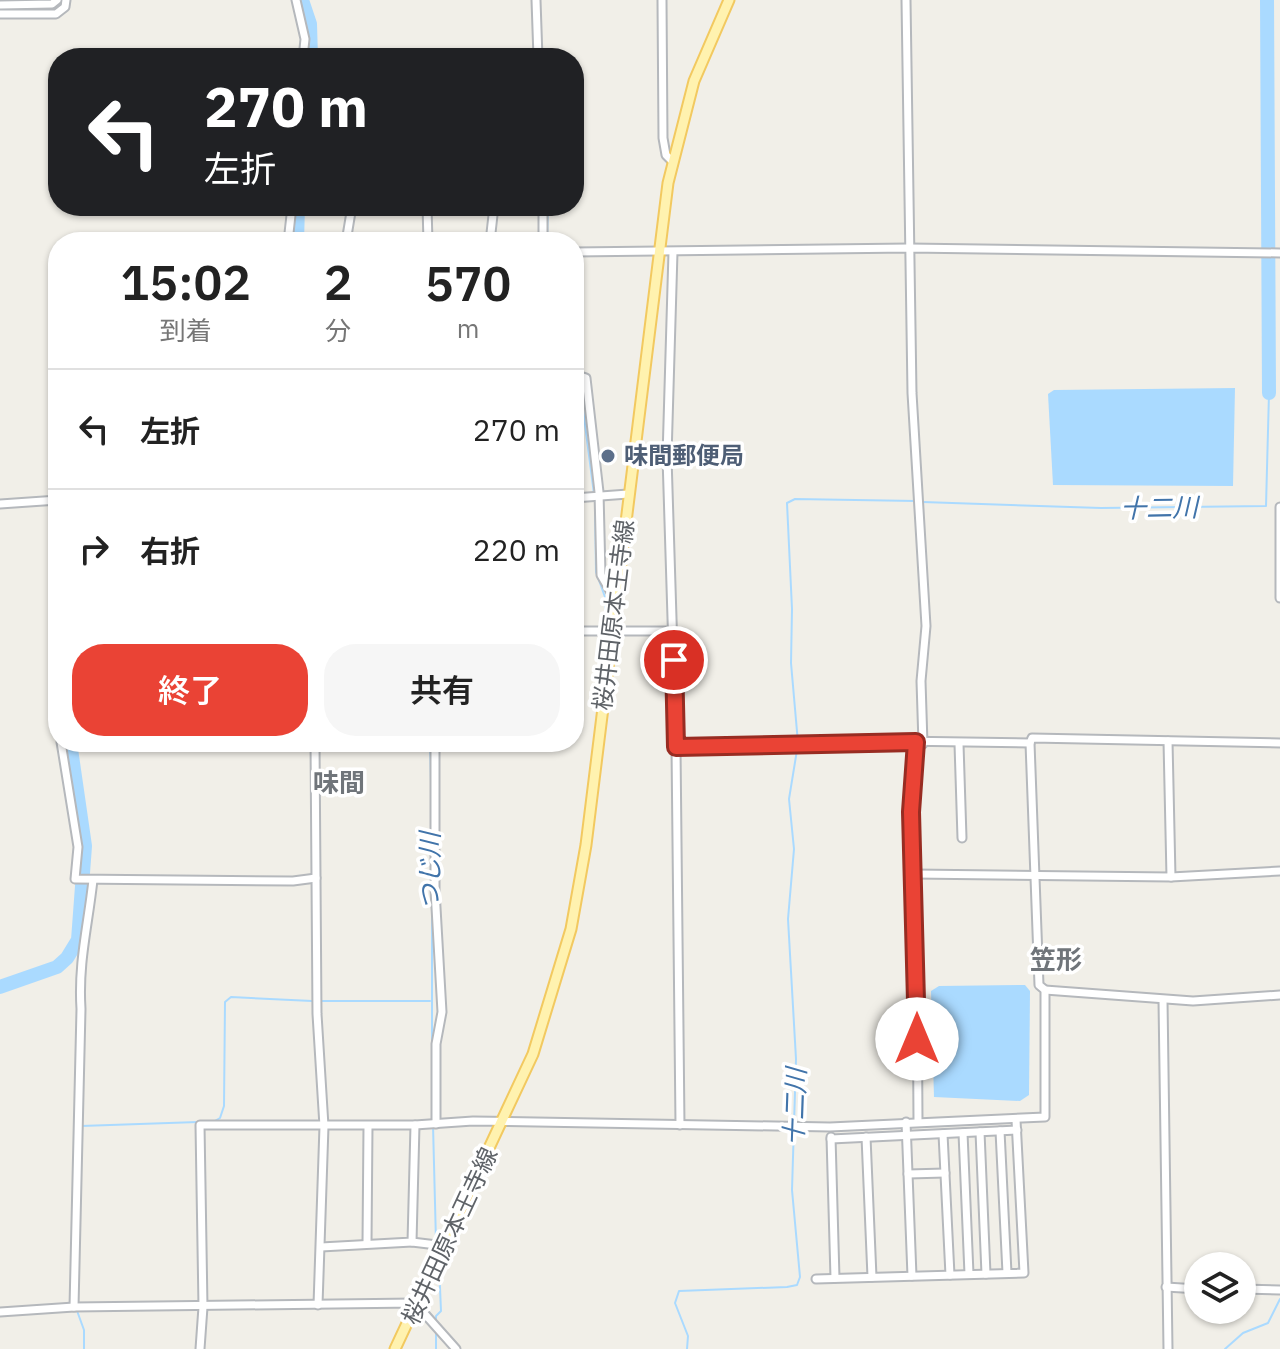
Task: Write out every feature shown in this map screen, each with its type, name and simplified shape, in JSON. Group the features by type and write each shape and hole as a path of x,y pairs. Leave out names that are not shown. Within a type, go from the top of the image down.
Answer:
{"main road":[{"name":"桜井田原本王寺線","path":"395,1349 418,1306 439,1244 504,1122 547,1016 571,929 586,845 658,252 672,161 694,81 729,0"}],"street":[{"path":"0,5 52,4 57,0"},
{"path":"0,14 56,14 65,7 66,0"},
{"path":"296,0 305,39 304,48"},
{"path":"536,0 538,48"},
{"path":"662,0 663,138 666,155 672,161"},
{"path":"906,0 912,393 926,626 920,743 911,812 918,1121"},
{"path":"584,252 909,248 1280,253"},
{"path":"673,252 667,457 676,747 680,1125"},
{"path":"584,377 599,496 601,575 616,601"},
{"path":"584,497 628,494"},
{"path":"0,504 48,501"},
{"path":"1280,507 1280,598"},
{"path":"584,631 673,631"},
{"path":"1280,743 1032,738 1030,743 1039,985 1045,990 1163,1000 1280,995"},
{"path":"1168,741 1171,877"},
{"path":"676,747 1030,743"},
{"path":"959,744 962,838"},
{"path":"63,752 78,847 75,879 293,881 316,878"},
{"path":"315,752 317,1014 324,1126 318,1305"},
{"path":"435,752 435,890 442,1012 436,1044 436,1124"},
{"path":"914,874 1171,877 1280,871"},
{"path":"74,1307 81,1009 78,968 87,934 93,880"},
{"path":"200,1349 203,1307 200,1125 368,1126 504,1122 830,1127 1045,1117 1045,990"},
{"path":"1163,1000 1168,1349"},
{"path":"816,1279 1024,1273 1016,1120"},
{"path":"906,1122 912,1276"},
{"path":"412,1242 415,1125"},
{"path":"367,1243 368,1126"},
{"path":"830,1127 835,1278"},
{"path":"831,1139 1017,1130"},
{"path":"1000,1131 1007,1273"},
{"path":"980,1132 986,1274"},
{"path":"963,1133 969,1274"},
{"path":"943,1134 950,1275"},
{"path":"866,1137 872,1277"},
{"path":"908,1174 945,1173"},
{"path":"321,1247 367,1243 439,1244"},
{"path":"1166,1287 1184,1288"},
{"path":"1256,1289 1280,1290"},
{"path":"0,1312 74,1307 415,1303 456,1349"}],"water":[{"path":"1235,388 1233,486 1053,485 1048,394 1054,390"},
{"path":"1025,985 1030,991 1029,1095 1020,1101 934,1097 931,991 939,986"}],"waterway":[{"path":"302,0 310,24 311,48"},
{"name":"十二川","path":"1267,0 1269,393"},
{"path":"0,10 55,9 59,3"},
{"path":"297,232 298,216"},
{"name":"つじ川","path":"547,232 548,216"},
{"name":"十二川","path":"923,502 1101,508 1266,506 1269,393"},
{"name":"つじ川","path":"584,417 594,494"},
{"name":"十二川","path":"798,743 791,663 787,503 795,499 916,501"},
{"path":"595,500 596,572 605,597 605,627"},
{"name":"つじ川","path":"584,501 594,501"},
{"name":"十二川","path":"687,1349 688,1336 675,1303 679,1291 787,1287 797,1285 800,1277 792,1190 796,1059 788,919 794,849 789,799 797,750"},
{"path":"0,987 57,967 78,940 85,846 71,752"},
{"name":"つじ川","path":"430,752 432,822"},
{"name":"つじ川","path":"432,893 432,1110"},
{"path":"213,1122 220,1118 224,1106 225,1002 231,997 312,1001"},
{"path":"319,1001 430,1001"},
{"path":"81,1126 198,1122"},
{"path":"433,1125 436,1242"},
{"path":"436,1324 436,1316 441,1311 439,1264"},
{"path":"1225,1349 1243,1333 1268,1323 1280,1299"},
{"path":"76,1308 84,1330 84,1349"},
{"path":"436,1330 436,1349"}],"place":[{"name":"味間郵便局","path":"608,456"}],"district":[{"name":"味間","path":"339,783"},
{"name":"笠形","path":"1056,960"}],"route":[{"path":"674,660 676,747 916,742 911,812 917,1039"}]}
